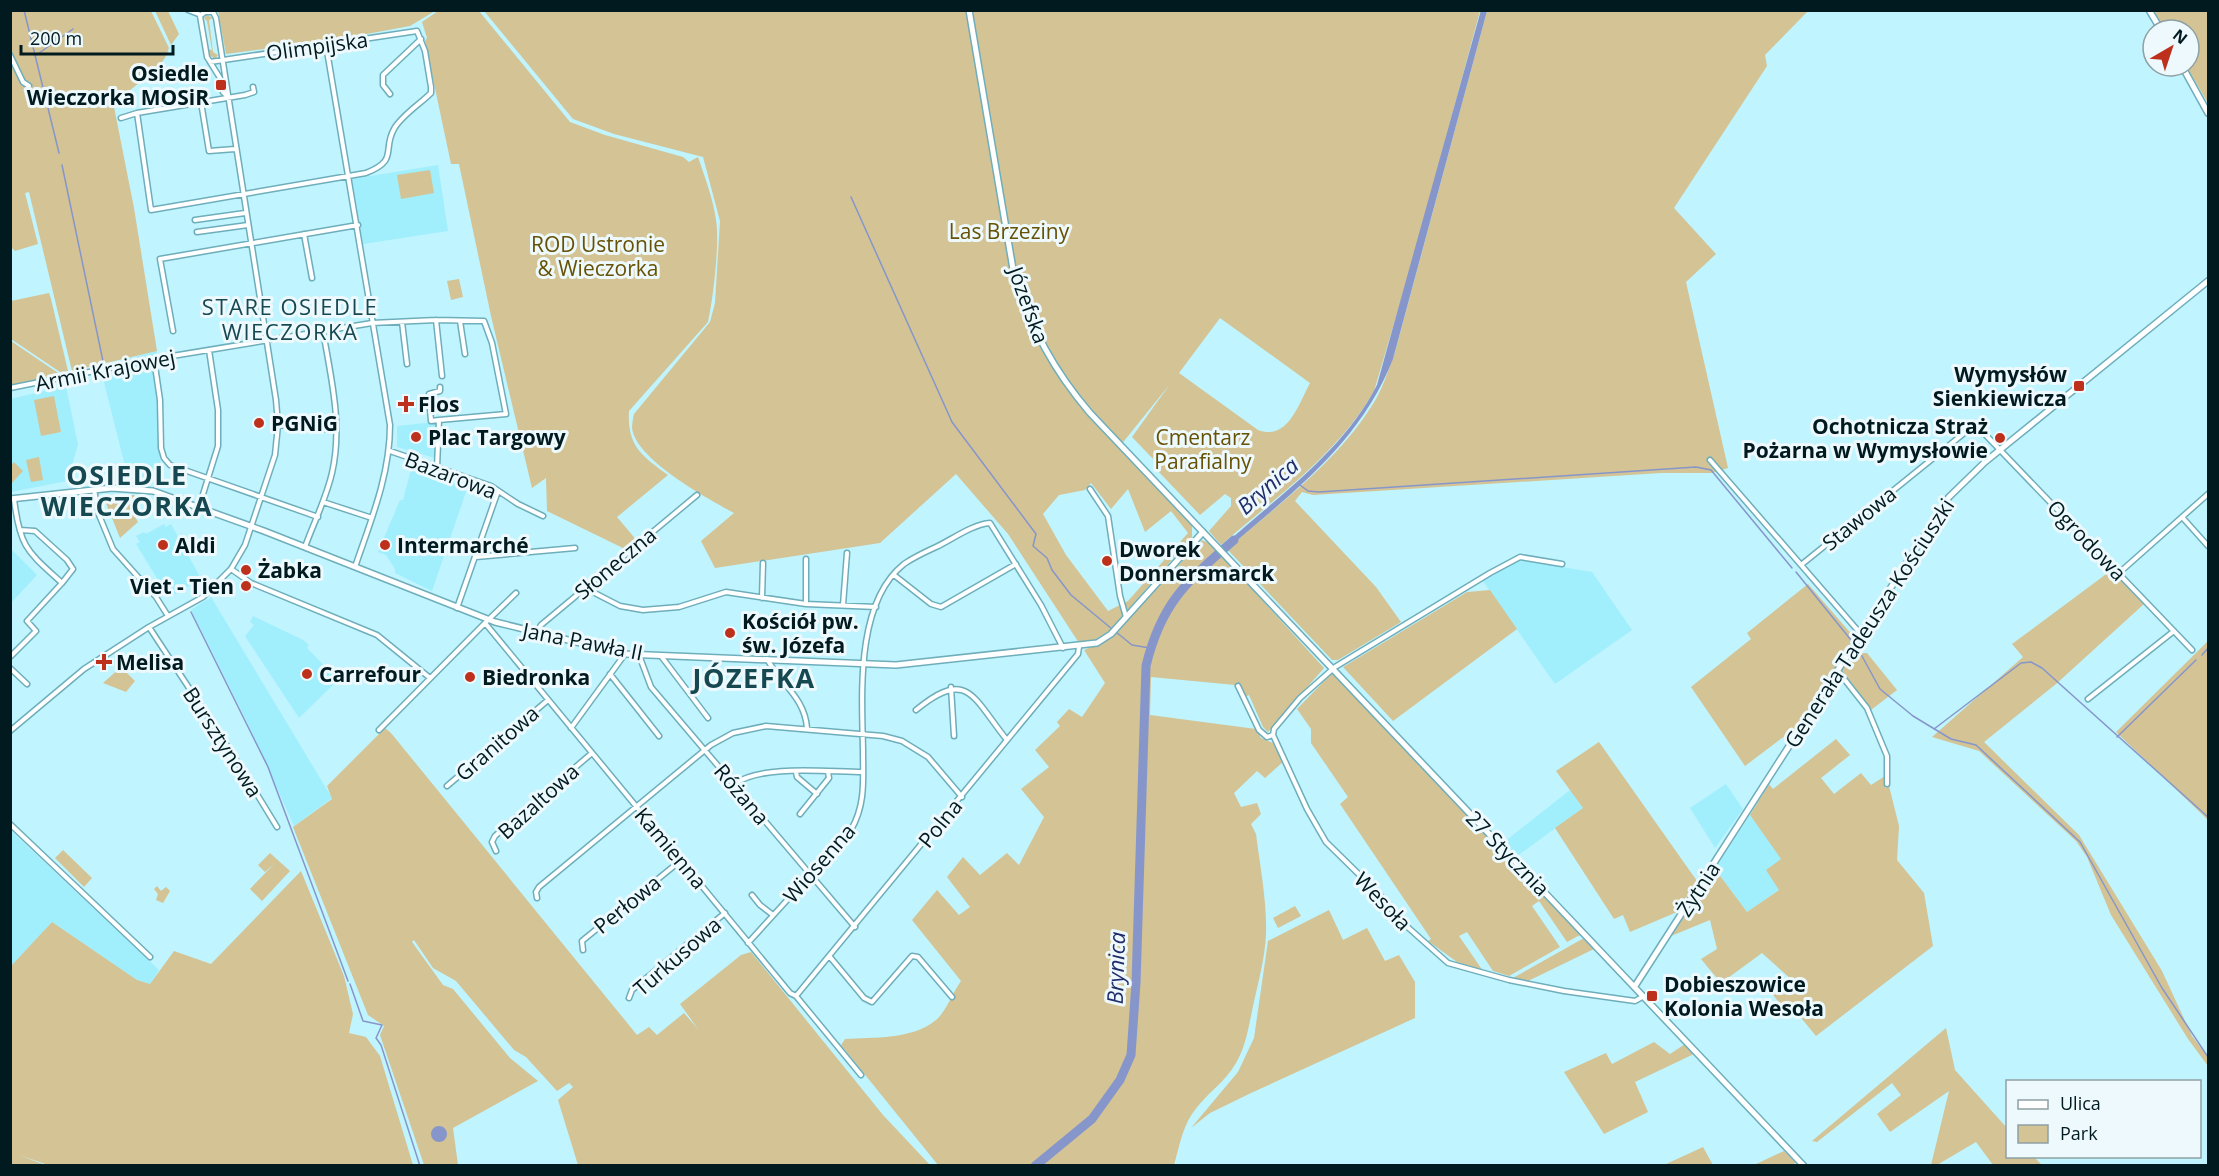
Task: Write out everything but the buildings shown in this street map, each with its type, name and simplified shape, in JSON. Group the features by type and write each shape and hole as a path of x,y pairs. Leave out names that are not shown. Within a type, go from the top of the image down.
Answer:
{"street":[{"path":"10,731 84,669 149,627 203,597 231,569 252,526 275,455 278,425 226,97 216,18 211,11 201,15 189,10"},
{"name":"Józefska","path":"969,10 1014,275 1027,314 1054,367 1071,391 1213,543"},
{"path":"201,15 210,62 220,78 226,97"},
{"name":"Olimpijska","path":"210,62 412,32 419,32 421,39"},
{"path":"390,94 383,85 383,75 421,39"},
{"path":"137,113 151,210 378,168 389,157 395,127 431,93 421,39"},
{"path":"326,45 350,175 372,323 385,386 390,451 383,483 355,567"},
{"path":"10,55 23,82 29,86"},
{"path":"2189,78 2208,113"},
{"path":"121,118 137,113 254,92 253,87"},
{"path":"201,102 209,152 235,149"},
{"path":"195,220 245,213"},
{"path":"197,232 248,225"},
{"path":"172,331 160,259 358,225"},
{"path":"304,234 312,278"},
{"name":"Generała Tadeusza Kościuszki","path":"1761,791 1949,497 2001,449 2208,281"},
{"path":"436,320 442,376"},
{"name":"Armii Krajowej","path":"10,388 154,359 372,323 436,320 484,321 492,343 506,414 439,420"},
{"path":"460,321 465,354"},
{"path":"402,322 407,364"},
{"path":"305,547 318,517 332,473 336,430 336,404 324,331"},
{"path":"199,507 218,446 218,410 209,350"},
{"path":"154,359 160,400 164,458 170,465 318,517"},
{"path":"437,467 439,420 431,421 429,394 440,391 440,387"},
{"path":"278,425 336,430"},
{"name":"Stawowa","path":"1801,565 1968,430 1979,428 2001,449"},
{"name":"Ogrodowa","path":"2001,449 2192,650"},
{"name":"Bazarowa","path":"390,451 491,486 518,504 543,516"},
{"name":"Stawowa","path":"1710,460 1860,633"},
{"name":"Jana Pawła II","path":"12,499 94,490 135,488 153,491 252,526 486,621 625,654 896,665 1001,652 1094,645 1118,627 1203,532"},
{"path":"1090,489 1108,516 1120,596 1126,617"},
{"path":"94,490 99,515 113,549 168,616"},
{"path":"457,608 498,491"},
{"path":"2119,573 2208,494"},
{"name":"Słoneczna","path":"536,633 541,625 697,495"},
{"path":"12,499 26,548 62,583"},
{"path":"323,502 372,518"},
{"path":"2182,517 2208,546"},
{"path":"1016,564 942,607 931,604 894,575 916,556 986,523 994,527 1062,641 1063,648"},
{"path":"10,657 36,631 27,621 73,569 67,560 35,531 20,530"},
{"name":"27 Stycznia","path":"1213,543 1804,1166"},
{"path":"476,557 575,548"},
{"path":"843,605 847,553"},
{"path":"1238,686 1258,730 1267,737 1273,735 1274,729 1300,698 1333,668 1520,557 1562,564"},
{"path":"806,559 806,604"},
{"path":"762,598 763,563"},
{"path":"231,569 251,583 377,635 430,678"},
{"name":"Wiosenna","path":"748,943 851,830 858,818 863,793 863,663 876,607 894,575"},
{"path":"585,588 620,606 643,610 679,607 726,592 806,604 876,607"},
{"path":"379,730 516,592"},
{"name":"Kamienna","path":"486,621 680,861 861,1075"},
{"name":"Bursztynowa","path":"149,627 234,755 277,827"},
{"path":"2088,699 2174,632"},
{"name":"Polna","path":"796,996 1078,654 1079,647"},
{"path":"571,728 625,654"},
{"name":"Różana","path":"639,655 651,687 855,927"},
{"path":"661,656 708,718"},
{"path":"767,659 801,702 806,713 807,728"},
{"path":"10,668 27,684"},
{"path":"1837,670 1867,708 1887,756 1887,784"},
{"path":"610,674 659,736"},
{"path":"916,710 940,691 951,687 970,695 1007,740"},
{"path":"951,687 954,736"},
{"name":"Granitowa","path":"447,786 548,700"},
{"path":"537,898 536,892 539,887 705,750 734,733 756,727 807,728 862,733 895,739 913,746 937,766 962,797"},
{"name":"Wesoła","path":"1273,735 1307,809 1326,842 1380,895 1403,923 1448,963 1483,975 1564,991 1635,1001 1645,996"},
{"name":"Bazaltowa","path":"496,851 492,842 495,836 592,753"},
{"path":"734,784 756,773 774,771 863,772"},
{"path":"796,772 797,777 817,794"},
{"path":"800,814 829,778 828,772"},
{"name":"Żytnia","path":"1635,986 1761,791"},
{"path":"10,824 150,957"},
{"name":"Perłowa","path":"583,950 582,941 680,861"},
{"path":"752,895 773,915"},
{"name":"Turkusowa","path":"629,998 632,990 725,913"},
{"path":"830,957 864,998 872,1002 912,956 918,957 952,997"}],"shaded area":[{"path":"1481,10 1487,11 1393,359 1379,389 1343,441 1322,464 1227,549 1223,546 1328,452 1363,409 1377,385"},
{"path":"438,165 448,231 363,244 352,179"},
{"path":"157,351 161,476 128,478 100,366"},
{"path":"66,386 78,445 67,481 11,492 10,399"},
{"name":"Plac Targowy","path":"436,422 435,458 397,447 397,426"},
{"path":"421,467 461,482 466,492 432,591 395,573 386,555 378,552 400,500 403,500 410,473 414,468"},
{"path":"164,524 166,527 171,524 199,575 197,581 169,598 136,544 140,542 136,536 144,532 146,534"},
{"path":"11,549 37,575 10,603"},
{"path":"1520,560 1592,572 1632,630 1555,684 1483,581"},
{"path":"211,597 332,798 294,826 247,722 191,610"},
{"path":"253,616 303,640 309,645 307,648 338,680 299,718 245,636 254,625 250,622"},
{"path":"1726,784 1743,809 1715,848 1690,808"},
{"path":"1570,790 1583,808 1517,856 1504,842"},
{"path":"1750,815 1782,859 1780,889 1747,912 1715,869"},
{"path":"10,830 159,970 150,984 137,980 52,922 11,966"},
{"path":"436,1126 442,1126 447,1134 445,1140 436,1142 431,1137 431,1131"}],"green space":[{"path":"10,11 151,11 169,48 159,66 120,99 114,107 134,208 157,351 72,371 29,192 25,193 38,244 15,251 11,247"},
{"path":"155,11 168,11 179,34 171,45"},
{"path":"218,11 435,11 410,26 334,40 226,54"},
{"name":"ROD Ustronie & Wieczorka","path":"438,11 479,11 570,122 605,135 683,157 689,162 698,157 713,204 717,230 710,312 708,322 629,411 631,433 638,449 668,475 617,517 638,542 627,550 547,511 546,478 532,488 491,316 459,164 451,164 425,41 427,38 422,22"},
{"name":"Las Brzeziny","path":"484,11 1480,11 1415,253 1374,391 1359,414 1324,455 1221,545 1209,531 1231,506 1231,498 1225,494 1200,515 1156,469 1156,462 1132,437 1170,384 1120,446 1185,515 1192,526 1192,537 1109,631 1093,641 1079,643 1008,534 956,474 880,543 715,568 701,541 734,513 691,488 659,465 636,440 632,428 634,414 710,322 715,303 720,221 703,157 614,134 573,119","holes":["1220,318 1310,383 1291,419 1277,430 1268,432 1258,430 1179,373","1091,483 1111,509 1128,489 1145,532 1171,511 1188,533 1128,601 1108,611 1066,555 1043,514 1059,495 1085,490"]},
{"path":"1487,11 1808,11 1765,55 1767,66 1674,208 1716,254 1686,282 1728,468 1712,473 1661,473 1313,495 1302,492 1295,501 1376,587 1401,622 1338,660 1332,660 1227,549 1327,461 1345,442 1379,394 1394,356"},
{"path":"2153,11 2208,11 2208,103 2193,78 2201,78 2201,18 2157,18"},
{"path":"207,15 213,18 209,20 213,52 218,55 215,59 208,54 207,49 212,50 207,21 204,18"},
{"path":"430,170 434,193 401,199 397,175"},
{"path":"459,279 463,297 451,300 447,281"},
{"path":"49,293 68,371 60,372 11,339 11,301"},
{"path":"11,341 61,375 11,385"},
{"path":"54,396 61,432 41,436 34,400"},
{"path":"39,457 43,480 31,482 26,460"},
{"path":"14,462 23,471 11,484 11,466"},
{"path":"134,495 139,507 135,517 138,522 120,538 104,498"},
{"path":"1202,540 1211,544 1324,668 1268,732 1263,727 1249,695 1242,699 1235,685 1151,677 1150,715 1256,729 1261,738 1273,743 1283,762 1265,778 1257,771 1234,793 1241,807 1257,803 1261,814 1251,824 1256,834 1266,922 1261,970 1242,1050 1226,1077 1192,1114 1183,1132 1174,1165 938,1165 841,1045 845,1039 892,1036 916,1031 936,1020 943,1012 961,981 912,920 937,890 959,915 970,907 947,877 963,857 980,875 1007,853 1019,865 1044,817 1021,789 1049,767 1035,750 1060,726 1057,722 1069,709 1082,717 1105,683 1084,650 1111,638"},
{"path":"2113,569 2144,604 2056,684 1984,742 2079,835 2162,971 2192,1036 2208,1057 2208,1066 2188,1039 2111,915 2087,857 2076,841 1979,751 1932,737 2023,657 2012,644"},
{"path":"1808,584 1854,637 1793,733 1790,732 1745,766 1691,687 1751,639 1747,633"},
{"path":"1490,590 1517,629 1393,721 1343,667 1467,592"},
{"path":"2208,641 2208,820 2116,732"},
{"path":"1852,653 1867,653 1897,690 1871,710 1841,671"},
{"path":"121,667 135,681 126,692 103,683"},
{"path":"1331,674 1334,674 1580,935 1567,942 1539,901 1532,906 1560,947 1509,976 1493,971 1467,932 1459,936 1483,971 1457,962 1428,941 1431,939 1340,804 1348,797 1311,743 1311,729 1297,709"},
{"path":"385,728 637,1035 649,1027 657,1035 684,1013 698,1029 680,1004 741,955 751,952 883,1115 930,1165 578,1165 558,1100 573,1087 569,1083 557,1091 526,1057 514,1050 456,981 433,968 414,940 412,942 443,985 453,989 510,1058 538,1081 453,1128 458,1165 424,1165 380,1035 384,1026 368,1015 293,827 332,799 327,786"},
{"path":"1836,739 1850,755 1821,778 1834,794 1861,773 1871,785 1885,776 1885,788 1889,786 1899,826 1897,860 1924,893 1933,946 1816,1036 1793,1008 1787,1012 1773,995 1792,980 1762,953 1721,983 1701,959 1717,949 1710,920 1671,936 1715,869 1747,912 1779,890 1766,870 1781,859 1750,815 1769,784 1773,789"},
{"path":"1599,742 1697,881 1677,912 1630,932 1623,915 1614,919 1555,828 1583,808 1556,771"},
{"path":"63,850 92,878 84,887 55,858"},
{"path":"270,853 290,871 262,901 250,889 274,864 265,872 258,865"},
{"path":"301,871 344,976 353,1014 349,1033 366,1037 380,1056 413,1165 51,1166 19,1155 45,1165 11,1165 11,966 52,922 137,980 150,984 174,951 211,964"},
{"path":"157,886 161,891 166,887 170,891 163,903 156,900 158,894 154,889"},
{"path":"1295,906 1301,916 1278,928 1273,918"},
{"path":"1329,910 1343,940 1367,928 1385,961 1399,955 1415,982 1415,1018 1210,1113 1191,1128 1238,1072 1254,1038 1268,941"},
{"path":"1584,938 1594,949 1528,981 1513,978"},
{"path":"1946,1028 1955,1070 2006,1127 2006,1158 2035,1158 2042,1165 1993,1165 1976,1142 1937,1165 1931,1165 1949,1091 1890,1132 1877,1114 1901,1095 1892,1083 1817,1142 1812,1141"},
{"path":"1654,1042 1670,1054 1685,1044 1694,1054 1635,1082 1648,1112 1604,1134 1564,1072 1606,1053 1612,1064"},
{"path":"1703,1147 1713,1165 1664,1165"},
{"path":"1784,1151 1796,1163 1754,1165"}],"waterway":[{"path":"24,10 59,153"},
{"path":"35,56 73,29"},
{"path":"62,165 104,366"},
{"path":"851,197 952,422 1036,534 1033,546 1047,558 1052,570 1071,595 1112,629"},
{"path":"1300,485 1308,491 1319,492 1696,467 1711,470 1792,568"},
{"name":"Brynica","path":"1035,1166 1092,1119 1120,1080 1131,1055 1136,983 1146,666 1152,644 1168,609 1189,581 1234,540"},
{"path":"1796,572 1851,640"},
{"path":"191,612 268,767 348,981"},
{"path":"1116,632 1132,645 1150,648"},
{"path":"1857,647 1880,689 1913,716 1951,739 1976,745 2080,842 2162,988 2208,1057"},
{"path":"2202,655 2208,648"},
{"path":"2117,737 2196,660"},
{"path":"1934,729 2021,663 2031,662 2042,668 2208,817"},
{"path":"350,984 363,1021 382,1025 376,1038 381,1045 420,1166"}],"place":[{"name":"Osiedle Wieczorka MOSiR","path":"221,85"},
{"name":"Wymysłów Sienkiewicza","path":"2079,386"},
{"name":"Flos","path":"406,404"},
{"name":"PGNiG","path":"259,423"},
{"name":"Plac Targowy","path":"416,437"},
{"name":"Ochotnicza Straż Pożarna w Wymysłowie","path":"2000,438"},
{"name":"Aldi","path":"163,545"},
{"name":"Intermarché","path":"385,545"},
{"name":"Dworek Donnersmarck","path":"1107,561"},
{"name":"Żabka","path":"246,570"},
{"name":"Viet - Tien","path":"246,586"},
{"name":"Kościół pw. św. Józefa","path":"730,633"},
{"name":"Melisa","path":"104,662"},
{"name":"Carrefour","path":"307,674"},
{"name":"Biedronka","path":"470,677"},
{"name":"Dobieszowice Kolonia Wesoła","path":"1652,996"}],"district":[{"name":"STARE OSIEDLE WIECZORKA","path":"290,318"},
{"name":"OSIEDLE WIECZORKA","path":"127,490"},
{"name":"JÓZEFKA","path":"754,677"}],"park label":[{"name":"Cmentarz Parafialny","path":"1203,449"}]}
